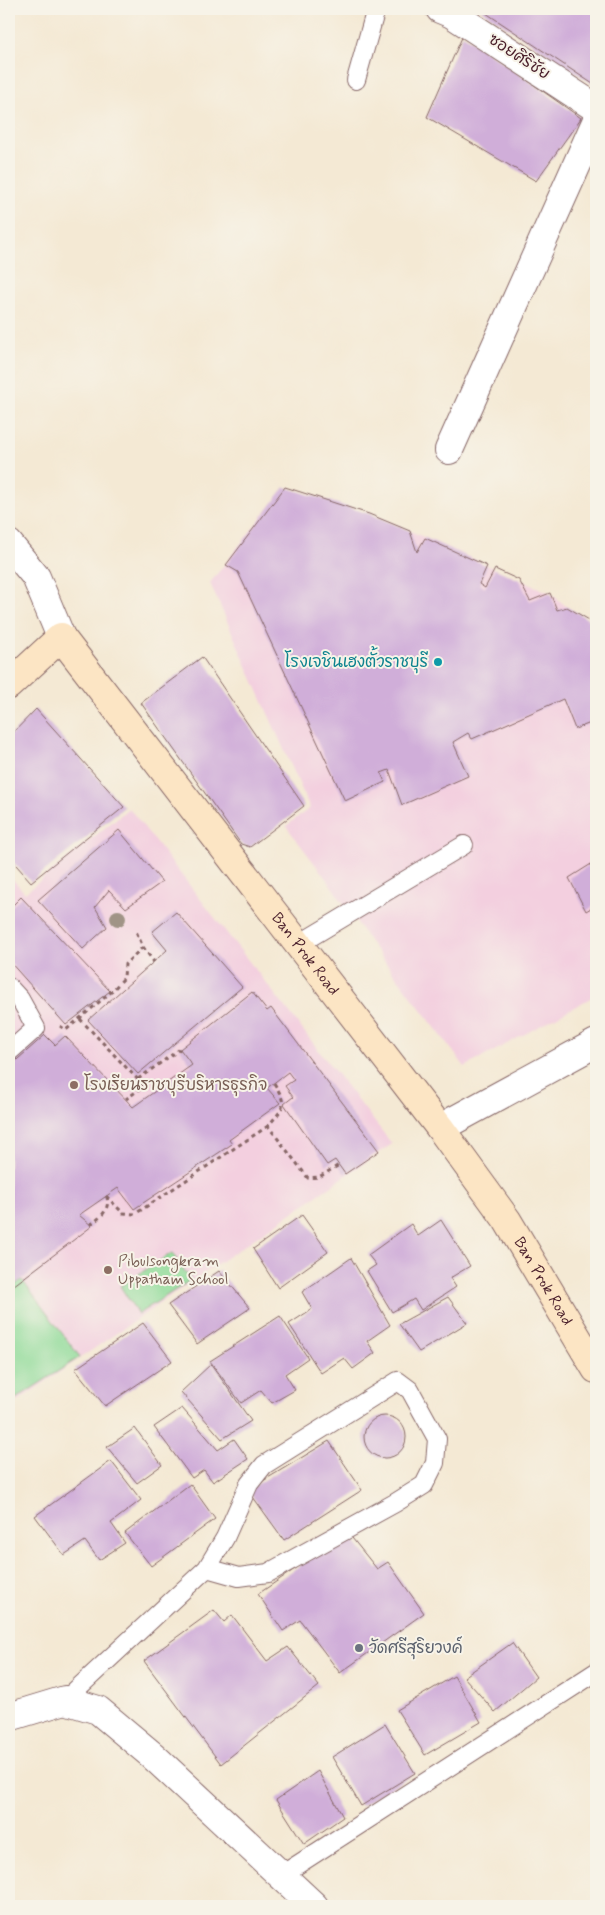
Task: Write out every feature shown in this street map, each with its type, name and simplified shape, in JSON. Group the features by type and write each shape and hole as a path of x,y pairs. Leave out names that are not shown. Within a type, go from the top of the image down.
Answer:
{"street":[{"name":"ซอยศิริชัย","path":"449,10 596,108"},
{"path":"449,450 596,122"},
{"name":"Ban Prok Road","path":"9,544 36,577 61,637 440,1128 507,1220 596,1369"},
{"path":"9,685 61,637"},
{"path":"440,1128 596,1043"},
{"path":"9,1717 65,1700 98,1710 153,1756 314,1906"}],"lane":[{"path":"356,80 376,9"},
{"path":"298,944 464,844"},
{"path":"9,987 20,999 36,1028 9,1052"},
{"path":"65,1700 207,1568 229,1531 250,1484 264,1465 398,1381 410,1390 437,1438 435,1463 424,1485 268,1573 239,1577 207,1568"},
{"path":"280,1876 596,1672"}],"path":[{"path":"135,929 143,947 154,962"},
{"path":"32,1021 48,1018 66,1030 111,992 124,978 125,964 143,947"},
{"path":"80,1019 144,1086 126,1099"},
{"path":"138,1079 180,1049"},
{"path":"90,1225 106,1210 108,1202 106,1196 123,1213 135,1214 268,1126 281,1110 282,1098 274,1083"},
{"path":"268,1126 308,1178 320,1177 339,1166"}],"shaded area":[{"path":"285,487 369,514 410,531 550,593 567,607 596,624 596,995 465,1067 370,942 328,881 286,826 310,808 210,583"},
{"path":"129,808 392,1144 9,1407 9,875 25,893"}],"green space":[{"path":"172,1253 191,1280 138,1314 120,1286"},
{"path":"22,1280 80,1357 14,1400 9,1392 9,1289"}],"building":[{"path":"480,9 596,9 596,86"},
{"path":"463,35 581,118 536,181 427,117"},
{"name":"โรงเจชินเฮงตั้วราชบุรี","path":"285,487 369,514 410,531 417,552 425,538 487,566 479,584 485,588 495,569 519,580 530,601 550,593 557,610 567,607 596,624 596,721 575,729 563,699 472,739 468,733 453,742 468,776 402,805 389,770 381,773 385,782 345,801 238,572 226,565"},
{"path":"202,657 304,806 250,847 241,844 141,703"},
{"path":"36,709 124,807 31,882 9,857 9,737"},
{"path":"119,830 162,882 126,908 109,890 95,907 107,927 83,949 38,900"},
{"path":"596,861 596,905 586,911 569,878"},
{"path":"21,897 110,991 66,1025 9,961 9,902 12,906"},
{"path":"176,912 242,987 138,1074 88,1020 167,950 152,932"},
{"path":"252,992 267,1011 271,1008 379,1151 345,1174 335,1160 327,1165 284,1104 293,1097 285,1086 294,1080 288,1072 267,1088 280,1103 229,1140 232,1144 134,1209 118,1188 79,1215 92,1226 9,1289 9,1067 45,1035 55,1045 65,1036 133,1107 192,1065 180,1049"},
{"path":"302,1215 328,1252 278,1288 253,1249"},
{"path":"441,1220 470,1266 450,1278 456,1287 421,1310 414,1299 392,1312 367,1271 376,1265 368,1255 411,1224 418,1236"},
{"path":"351,1258 390,1325 367,1341 375,1353 353,1369 344,1358 321,1373 289,1324 312,1309 302,1292"},
{"path":"219,1271 250,1308 197,1344 168,1305"},
{"path":"448,1297 467,1323 419,1352 399,1324"},
{"path":"280,1316 308,1358 285,1374 295,1390 272,1403 261,1390 241,1403 210,1361"},
{"path":"143,1323 172,1361 105,1406 75,1369"},
{"path":"211,1364 251,1421 222,1439 181,1392"},
{"path":"182,1408 218,1450 234,1439 248,1459 213,1482 204,1470 192,1478 154,1427"},
{"path":"389,1416 397,1419 403,1425 406,1437 403,1449 397,1455 381,1458 373,1455 367,1449 364,1433 367,1425 373,1419"},
{"path":"135,1428 162,1465 137,1483 107,1447"},
{"path":"329,1441 362,1490 284,1540 248,1490"},
{"path":"111,1461 141,1500 111,1523 125,1543 99,1560 85,1541 64,1555 35,1516"},
{"path":"190,1484 215,1519 151,1566 125,1533"},
{"path":"348,1533 377,1569 388,1562 424,1613 340,1673 300,1620 283,1631 258,1594"},
{"path":"214,1610 224,1622 232,1615 267,1661 288,1647 319,1686 221,1764 144,1661"},
{"path":"512,1643 536,1677 495,1712 464,1677"},
{"path":"454,1676 481,1722 425,1755 397,1710"},
{"path":"385,1724 415,1773 361,1806 332,1757"},
{"path":"318,1771 343,1817 304,1844 276,1800"}],"place":[{"name":"โรงเจชินเฮงตั้วราชบุรี","path":"438,662"},
{"name":"โรงเรียนราชบุรีบริหารธุรกิจ","path":"74,1085"},
{"name":"Pibulsongkram Uppatham School","path":"108,1270"},
{"name":"วัดศรีสุริยวงค์","path":"359,1648"}]}
